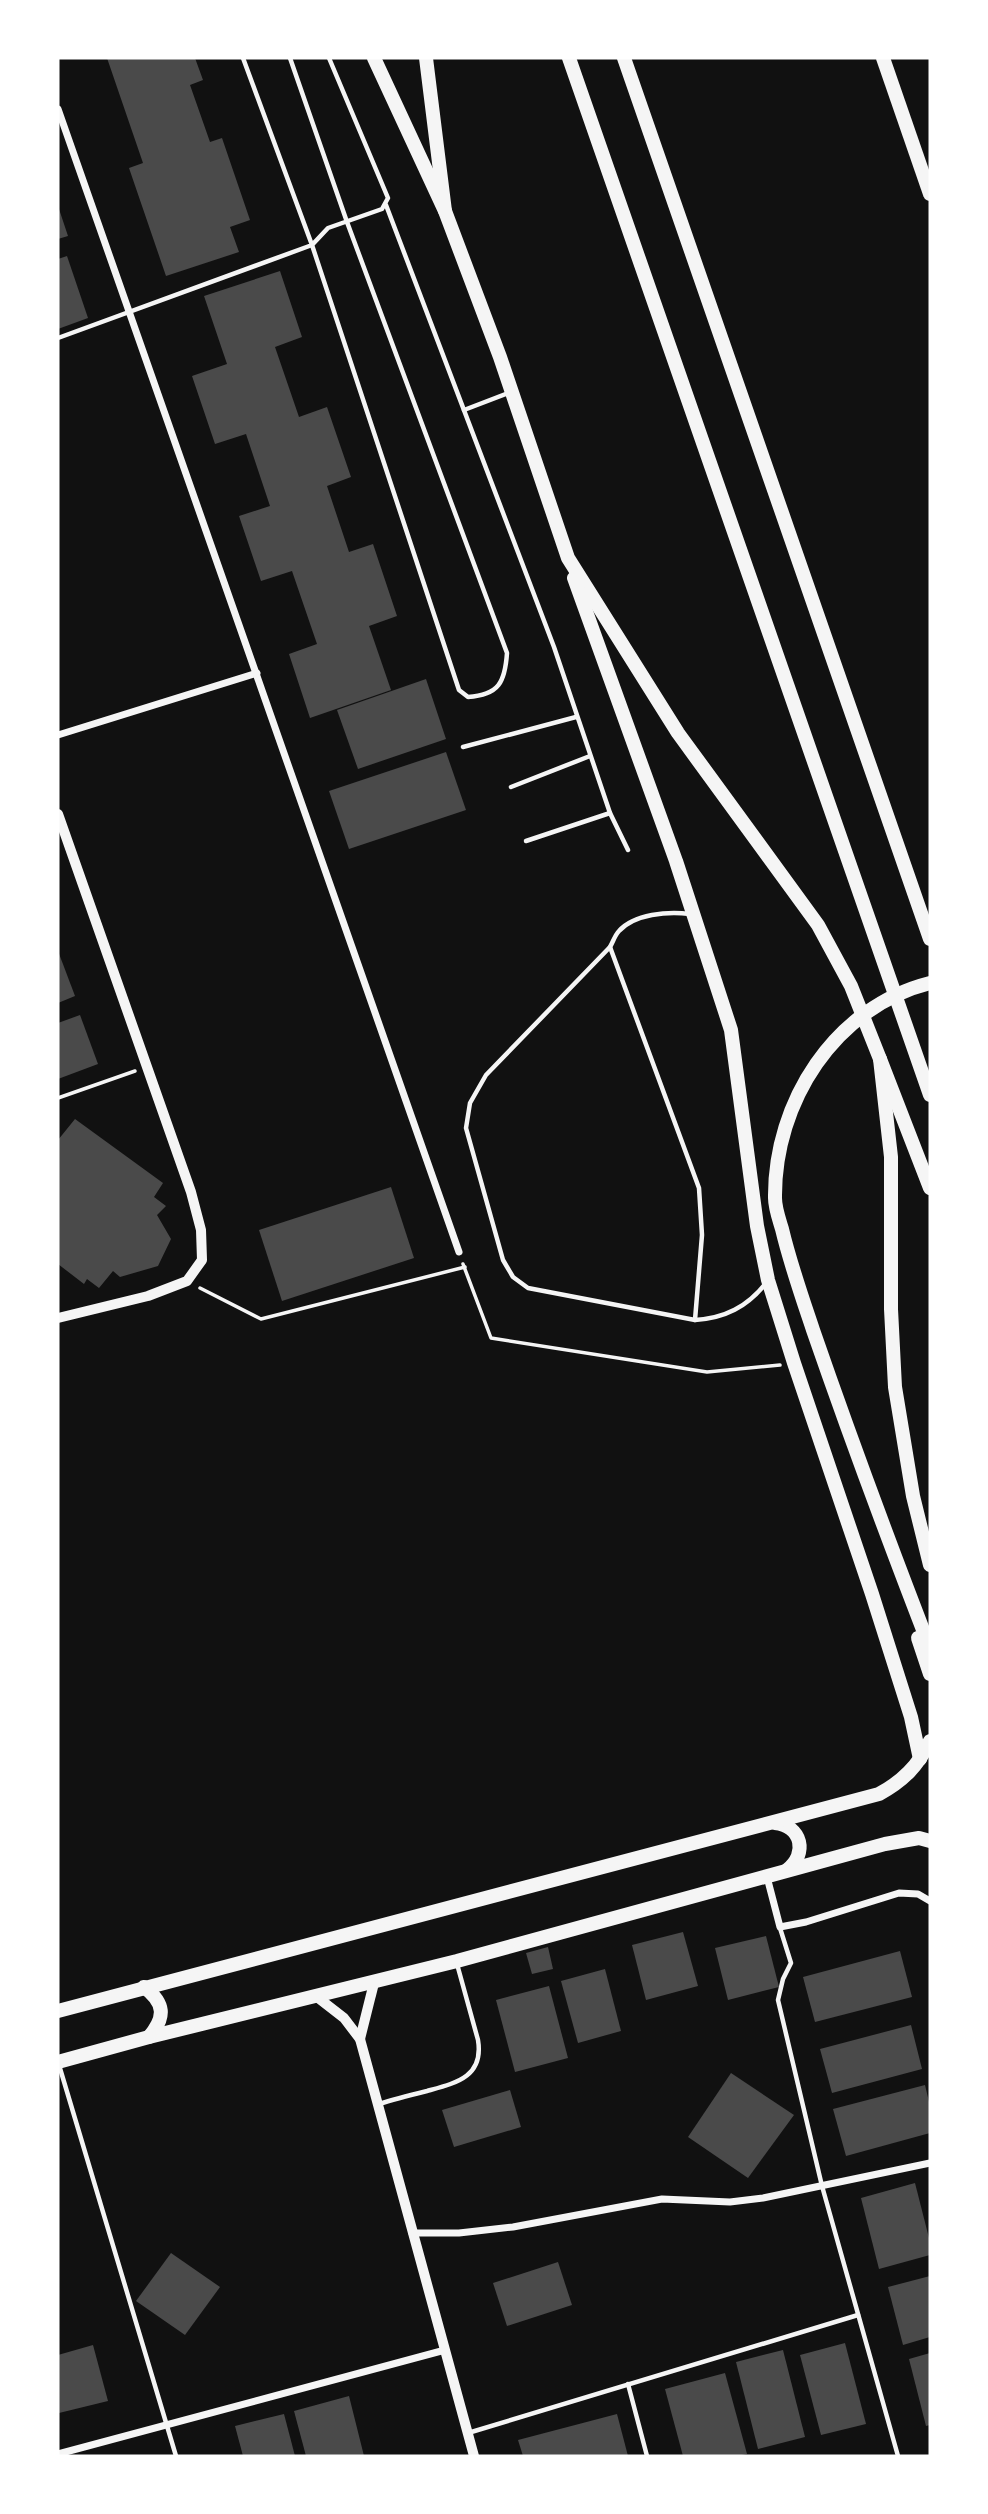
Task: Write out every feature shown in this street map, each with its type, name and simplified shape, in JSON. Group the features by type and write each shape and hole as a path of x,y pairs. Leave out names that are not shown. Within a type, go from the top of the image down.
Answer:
{"main road":[{"path":"374,58 445,211 511,391 601,657 694,915 731,1030 757,1226 768,1280 872,1594 911,1717 920,1759"},
{"path":"426,58 445,211"},
{"path":"569,58 930,1095"},
{"path":"624,58 930,939"},
{"path":"883,58 930,194"},
{"path":"568,558 678,733 818,925 851,986 930,1188"},
{"path":"930,983 913,987 866,1013 826,1050 796,1096 779,1147 775,1201 787,1251 930,1674"},
{"path":"880,1059 891,1157 891,1309 895,1387 913,1496 930,1565"},
{"path":"871,1497 930,1648"},
{"path":"58,2011 879,1794 895,1785 917,1765 930,1741"},
{"path":"773,1823 785,1824 794,1831 800,1841 800,1853 795,1864 786,1871"},
{"path":"58,2062 149,2037 374,1983 885,1844 919,1839 930,1841"},
{"path":"144,1987 156,1996 162,2010 159,2025 149,2037"}],"street":[{"path":"58,109 459,1252"},
{"path":"58,735 257,673"},
{"path":"58,814 191,1192 201,1230 202,1260 187,1281 148,1296 58,1318"},
{"path":"766,1877 780,1927 806,1922 899,1893 918,1894 930,1901"},
{"path":"360,2039 374,1983"},
{"path":"317,1997 344,2018 360,2039 474,2456"},
{"path":"412,2233 458,2234 513,2227 662,2199 730,2202 763,2198 930,2163"},
{"path":"58,2454 445,2350"}],"lane":[{"path":"243,58 312,245 459,690 468,697 483,696 495,690 506,675 507,653 346,222 290,58"},
{"path":"329,58 388,195 386,205 554,647 610,813 628,850"},
{"path":"58,338 312,245 328,228 382,209 386,205"},
{"path":"464,410 511,391"},
{"path":"463,747 576,717"},
{"path":"512,787 590,756"},
{"path":"526,841 610,813"},
{"path":"694,915 669,913 643,918 619,931 610,947 486,1075 470,1103 466,1128 503,1260 513,1277 528,1288 695,1320 734,1311 747,1303 768,1280"},
{"path":"610,947 699,1188 702,1235 695,1320"},
{"path":"780,1927 791,1963 783,1979 778,2000 822,2186 898,2456"},
{"path":"378,2104 454,2083 471,2073 476,2065 478,2040 457,1961"},
{"path":"58,2062 176,2456"},
{"path":"468,2433 858,2315"},
{"path":"628,2384 647,2456"}],"path":[{"path":"58,1098 147,1067"},
{"path":"459,1252 491,1338 707,1372 794,1363"},
{"path":"187,1281 261,1319 465,1267"}],"building":[{"path":"107,58 195,58 203,80 190,85 210,142 222,138 250,220 230,227 239,252 166,276 129,168 143,163"},
{"path":"58,206 68,236 58,239"},
{"path":"67,256 88,318 58,329 58,259"},
{"path":"280,271 302,337 275,347 299,417 327,407 351,477 327,486 349,552 373,544 397,616 369,626 391,690 310,718 289,654 317,644 292,571 261,581 239,516 270,506 246,434 215,444 192,376 227,364 204,296"},
{"path":"426,679 446,739 358,769 337,710"},
{"path":"446,752 466,810 349,849 329,791"},
{"path":"58,951 75,996 58,1003"},
{"path":"80,1015 98,1064 58,1079 58,1023"},
{"path":"75,1119 163,1183 154,1197 166,1206 157,1215 171,1239 158,1266 120,1277 113,1271 99,1288 87,1279 84,1284 58,1264 58,1140"},
{"path":"391,1187 414,1258 282,1301 259,1230"},
{"path":"683,1932 698,1986 646,2000 632,1945"},
{"path":"766,1936 779,1987 728,2000 715,1948"},
{"path":"548,1947 553,1969 532,1974 526,1953"},
{"path":"900,1951 912,1997 815,2022 803,1977"},
{"path":"605,1969 621,2031 578,2043 561,1981"},
{"path":"549,1986 568,2058 515,2072 496,2000"},
{"path":"911,2025 922,2069 832,2093 820,2049"},
{"path":"731,2073 794,2115 748,2178 688,2137"},
{"path":"925,2085 930,2106 930,2133 846,2156 833,2109"},
{"path":"510,2090 521,2127 454,2147 442,2110"},
{"path":"915,2183 930,2242 930,2255 879,2269 861,2198"},
{"path":"171,2253 220,2287 185,2335 136,2301"},
{"path":"558,2262 572,2305 507,2326 493,2283"},
{"path":"930,2276 930,2337 903,2345 888,2287"},
{"path":"845,2343 866,2424 821,2435 800,2355"},
{"path":"93,2345 108,2401 59,2413 58,2355"},
{"path":"783,2350 805,2437 758,2449 736,2362"},
{"path":"930,2353 930,2425 926,2426 909,2359"},
{"path":"725,2373 747,2454 683,2456 665,2389"},
{"path":"349,2396 364,2456 306,2456 294,2411"},
{"path":"284,2414 295,2456 243,2456 235,2426"},
{"path":"617,2414 628,2456 523,2456 518,2440"}]}
